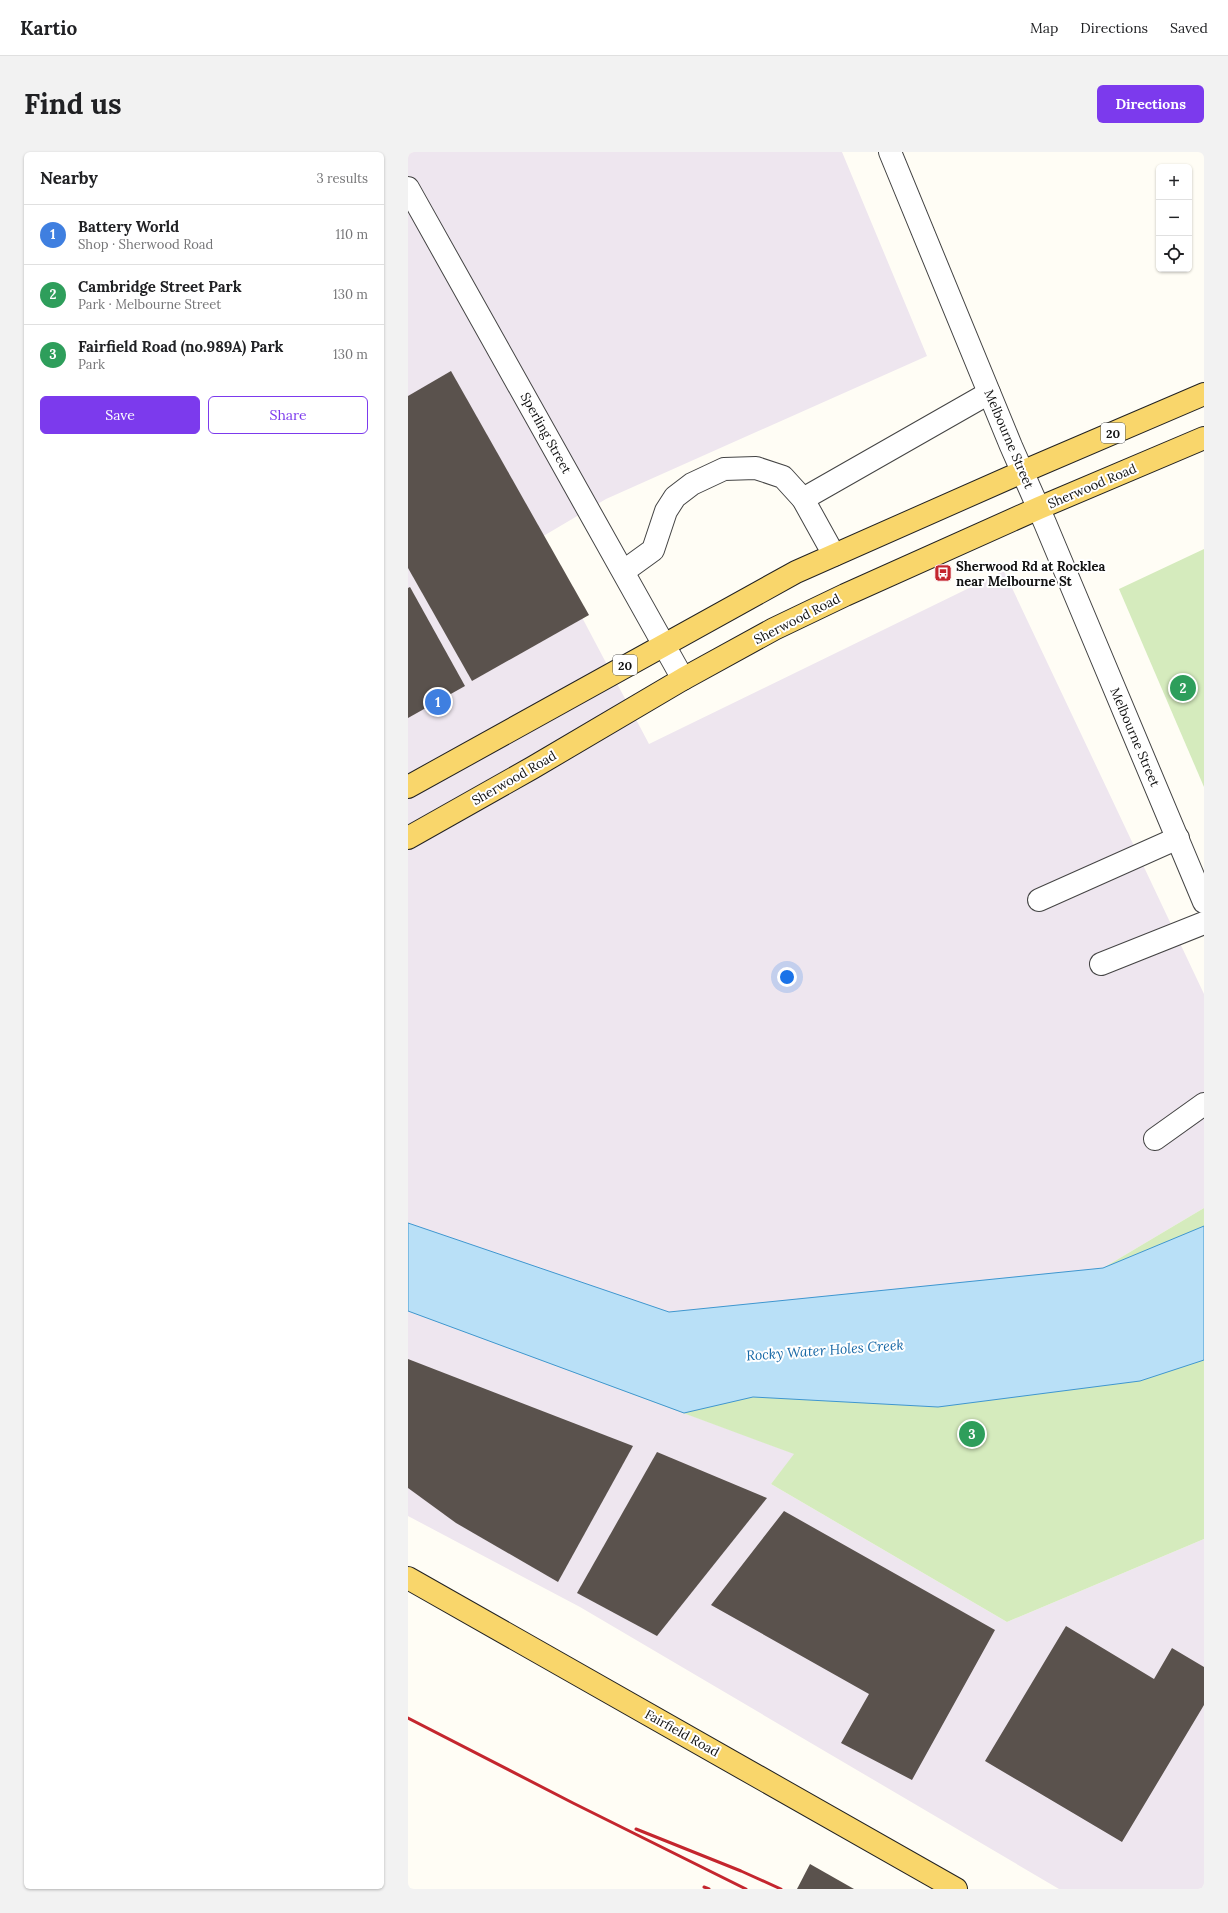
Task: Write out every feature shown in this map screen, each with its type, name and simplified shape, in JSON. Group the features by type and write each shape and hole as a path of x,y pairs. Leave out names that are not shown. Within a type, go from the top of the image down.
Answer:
{"main road":[{"name":"20","path":"408,787 664,643 796,572 1022,472 1204,394"},
{"name":"Sherwood Road","path":"408,838 532,768 683,679 774,629 845,595 1039,508 1204,438"},
{"name":"Fairfield Road","path":"408,1578 956,1889"}],"street":[{"name":"Melbourne Street","path":"890,152 1022,472 1039,508 1204,902"},
{"name":"Sperling Street","path":"408,188 624,571 683,679"},
{"path":"803,498 989,393"},
{"path":"624,571 653,550 666,511 675,497 692,484 724,469 756,468 783,478 803,498 834,555"},
{"path":"1039,900 1178,838"},
{"path":"1101,964 1204,923"},
{"path":"1155,1139 1204,1104"}],"shaded area":[{"path":"408,152 842,152 927,356 606,499 540,538 649,744 1004,571 1204,994 1204,1208 1098,1271 669,1312 419,1229 408,1223"},
{"path":"408,1311 795,1454 771,1484 1007,1622 1204,1539 1204,1889 1059,1889 580,1607 408,1516"}],"green space":[{"path":"1204,549 1204,787 1119,589"},
{"path":"1204,1208 1204,1539 1007,1622 771,1484 794,1454 408,1311 408,1223 419,1229 669,1312 1098,1271"}],"water":[{"name":"Rocky Water Holes Creek","path":"408,1223 669,1312 1103,1268 1204,1226 1204,1360 1140,1381 938,1407 753,1397 684,1413 408,1311"}],"building":[{"path":"451,371 589,615 472,681 408,568 408,396"},
{"path":"410,587 465,686 408,718 408,588"},
{"path":"408,1359 633,1446 558,1582 456,1523 408,1488"},
{"path":"657,1452 767,1498 657,1636 577,1593"},
{"path":"784,1511 995,1630 912,1780 841,1743 869,1694 711,1605"},
{"path":"1066,1626 1154,1679 1172,1648 1204,1667 1204,1705 1122,1842 985,1761"},
{"path":"810,1864 854,1889 797,1889"}],"railway":[{"path":"408,1718 573,1803 746,1889"},
{"path":"636,1829 741,1871 781,1889"},
{"path":"704,1887 709,1889"}],"place":[{"name":"Sherwood Rd at Rocklea near Melbourne St","path":"943,573"},
{"name":"Cambridge Street Park","path":"1183,688"},
{"name":"Battery World","path":"438,702"},
{"name":"Fairfield Road (no.989A) Park","path":"972,1434"}]}
